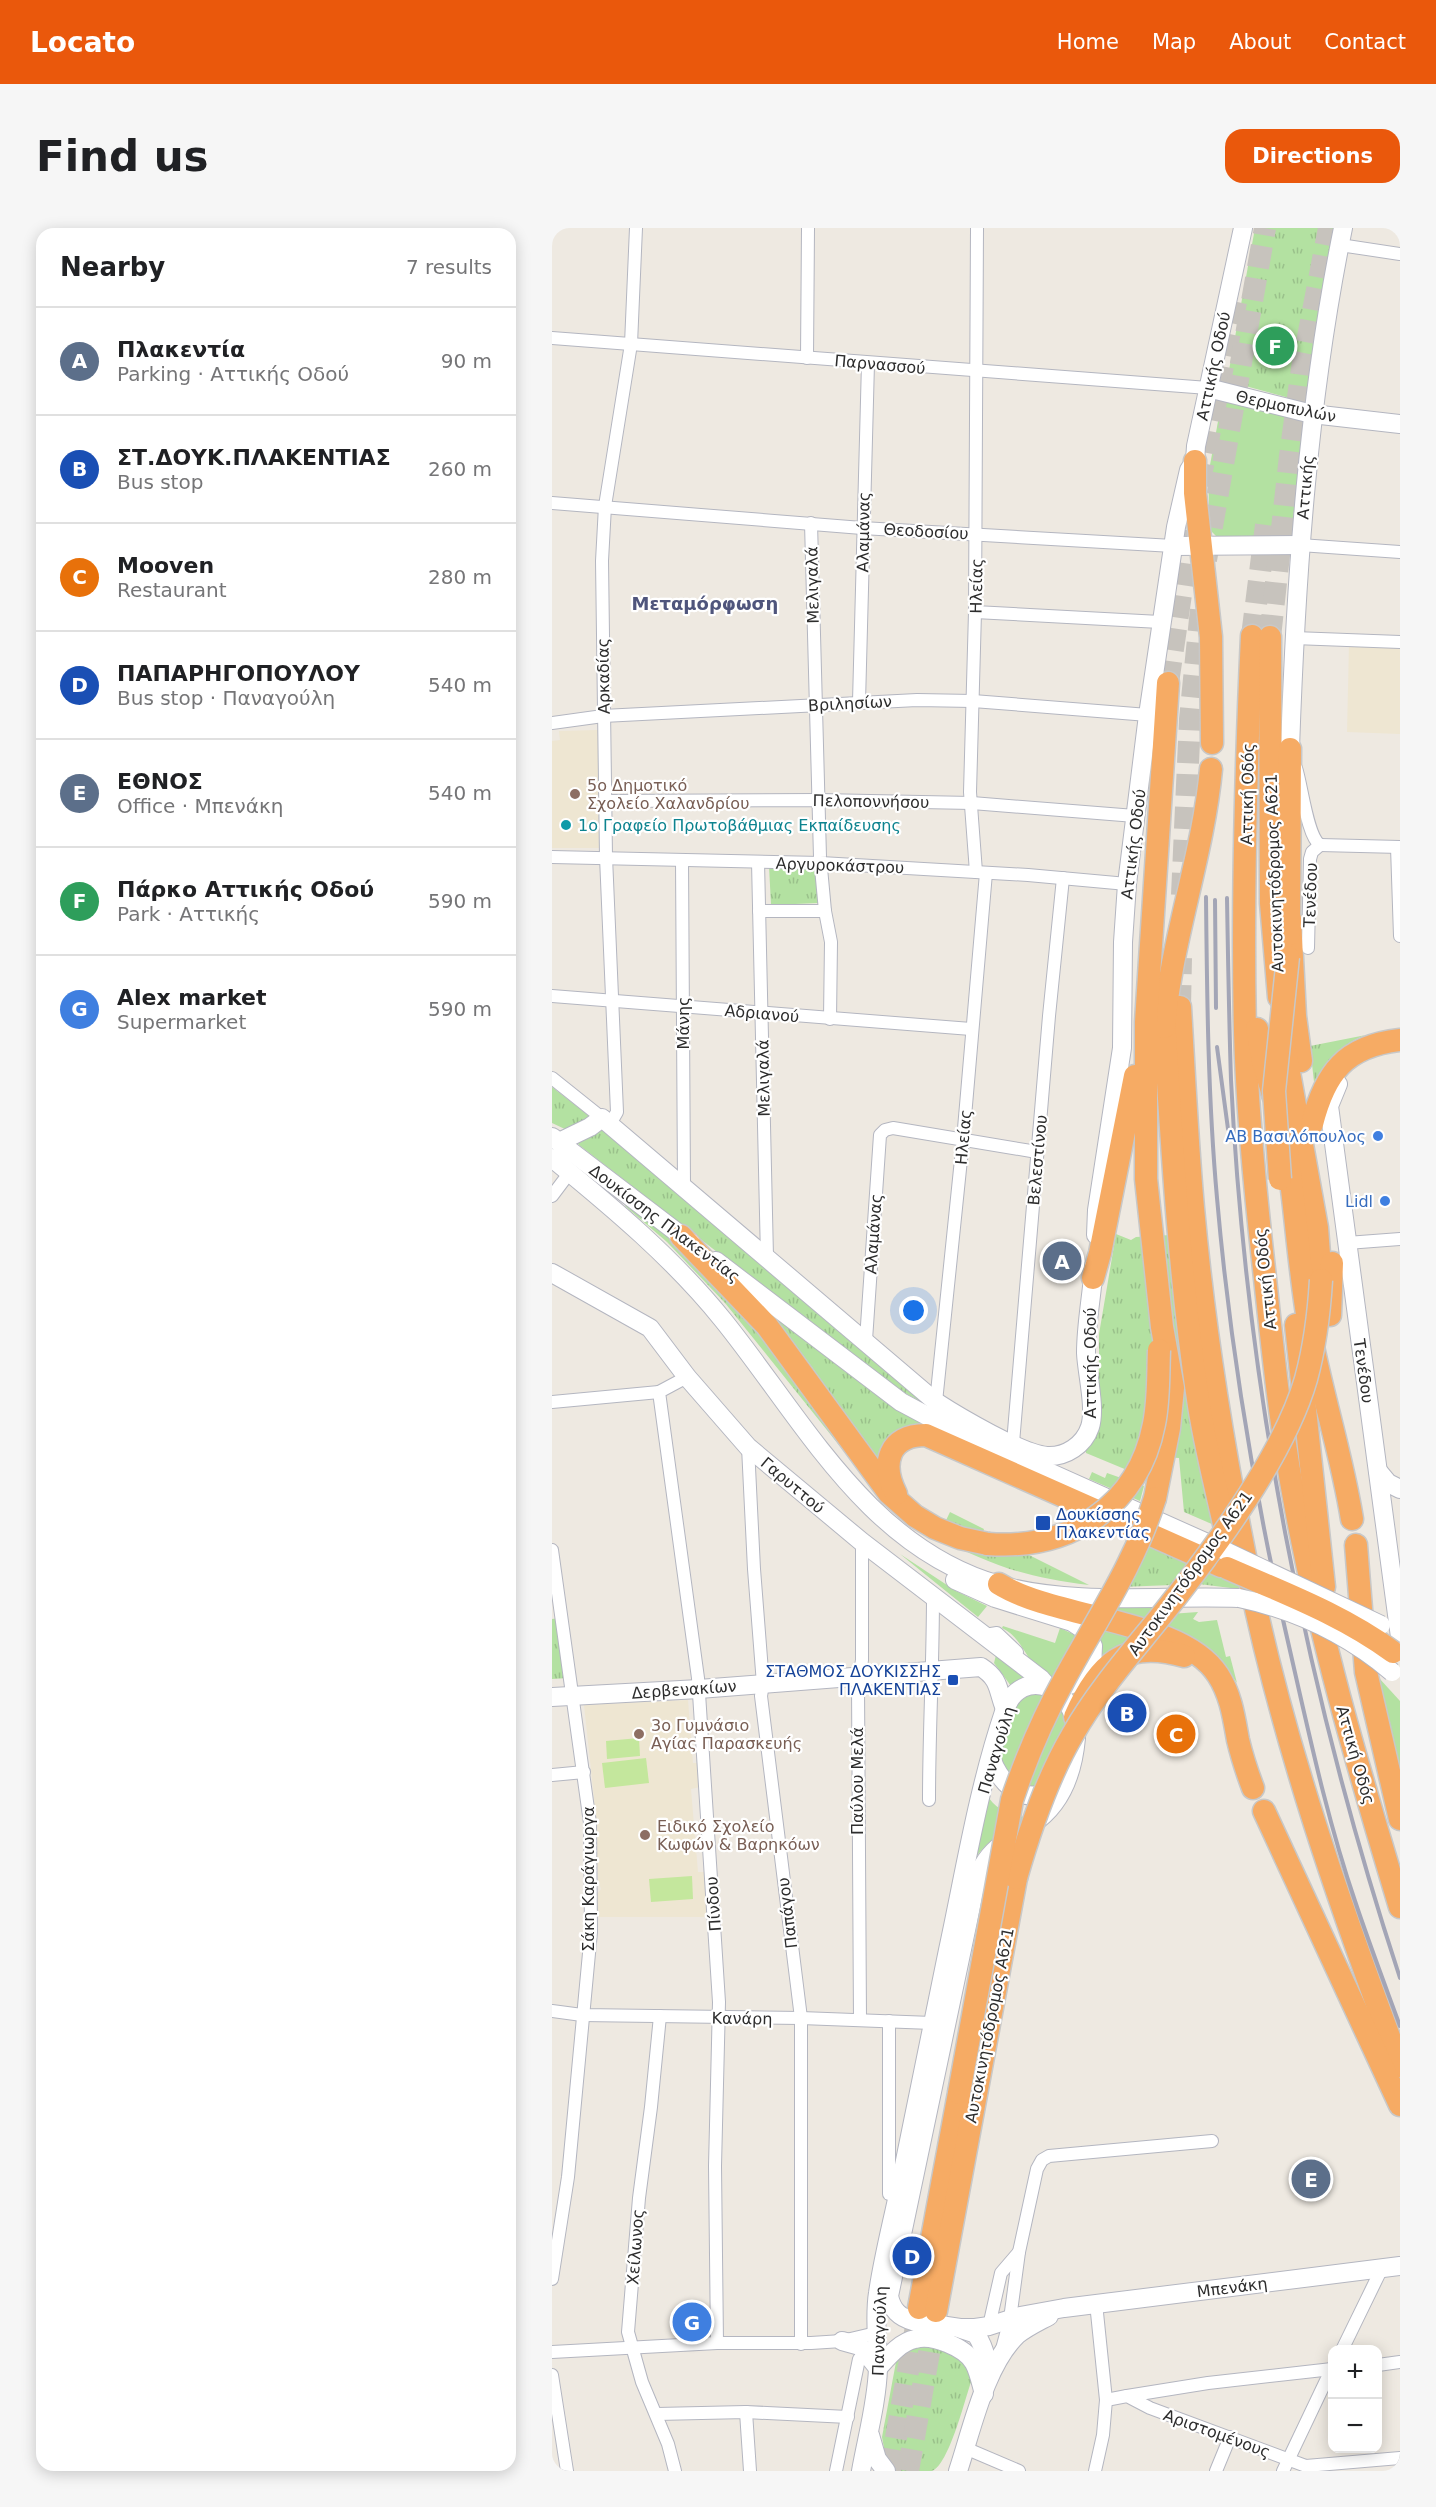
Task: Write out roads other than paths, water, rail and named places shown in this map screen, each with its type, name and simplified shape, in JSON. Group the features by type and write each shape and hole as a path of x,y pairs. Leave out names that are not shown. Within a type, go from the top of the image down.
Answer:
{"highway":[{"path":"1195,461 1195,493 1211,637 1212,743"},
{"name":"Αττική Οδός","path":"1261,637 1247,753 1245,1031 1251,1133 1280,1410 1308,1568 1361,1778 1400,1906"},
{"name":"Αυτοκινητόδρομος Α621","path":"923,2313 967,2094 1016,1878 1025,1845 1042,1802 1072,1735 1104,1687 1168,1606 1231,1520 1279,1443 1294,1412 1314,1348 1327,1280 1286,1059 1276,971 1271,903 1261,637"},
{"path":"681,1236 767,1326 889,1493 905,1508 942,1531 988,1544 1021,1544 1057,1536 1078,1528 1097,1518 1125,1491 1148,1446 1156,1411 1165,1344 1160,1180 1160,1080 1168,683"},
{"path":"1290,749 1290,919 1295,1016 1331,1249 1327,1280"},
{"path":"1093,1278 1163,1016 1174,951 1208,800 1211,769"},
{"path":"1290,919 1298,953 1274,1091 1274,1116 1321,1549 1331,1663"},
{"path":"1245,965 1263,1061 1286,1142 1310,1330 1322,1389 1347,1487 1352,1520"},
{"path":"1163,1016 1193,1206 1205,1319 1221,1428 1248,1575 1276,1688 1351,1932 1400,2066"},
{"path":"1312,1124 1323,1088 1335,1069 1351,1056 1371,1045 1400,1040"},
{"name":"Αυτοκινητόδρομος Α621","path":"967,2094 1012,1800 1026,1756 1043,1720 1135,1554 1147,1524 1155,1498 1169,1428 1172,1378 1165,1344"},
{"path":"905,1508 889,1478 889,1459 893,1449 904,1439 926,1435 1226,1560 1366,1633 1398,1656"},
{"path":"1356,1545 1366,1672 1400,1819"},
{"path":"999,1584 1017,1595 1047,1606 1172,1639 1187,1646 1217,1673 1230,1700 1244,1764 1253,1788"},
{"path":"1075,1717 1087,1689 1099,1673 1114,1661 1132,1654 1164,1651 1211,1667"},
{"path":"1264,1811 1400,2105"}],"main road":[{"name":"Αττικής Οδού","path":"1013,1443 1039,1455 1062,1454 1075,1447 1086,1436 1091,1419 1086,1351 1093,1278 1096,1210 1122,1048 1123,942 1127,884 1148,715 1173,546 1189,470 1195,461 1208,388 1243,228"},
{"name":"Αττικής","path":"1290,749 1300,545 1312,414 1341,237"},
{"name":"Θερμοπυλών","path":"1208,388 1312,414 1400,424"},
{"name":"Θεοδοσίου","path":"1173,546 1300,545"},
{"name":"Τενέδου","path":"1398,1656 1378,1471 1329,1106 1340,1080 1358,1062 1376,1050 1400,1046"},
{"path":"554,1146 609,1118 684,1186 936,1402 963,1420 1013,1443"},
{"name":"Δουκίσσης Πλακεντίας","path":"554,1146 570,1172 631,1225 722,1319 857,1493 904,1537 936,1558 970,1575 1043,1593 1098,1598 1186,1596 1239,1598 1281,1609 1322,1626 1361,1648 1398,1656"},
{"name":"Δουκίσσης Πλακεντίας","path":"554,1146 681,1236 901,1402 946,1426 1226,1560 1381,1625 1398,1656"},
{"name":"Γαρυττού","path":"552,1273 630,1318 645,1324 687,1377 748,1447 862,1542 1052,1688"},
{"path":"1378,1471 1388,1483 1400,1489"},
{"name":"Παναγούλη","path":"861,2471 878,2368 876,2333 878,2295 932,2023 991,1758 1005,1708 1013,1696 1025,1688 1036,1686 1052,1688 1080,1681 1092,1666 1093,1646 1084,1630 1072,1622 995,1598 963,1584 922,1558 904,1537"},
{"path":"989,1638 981,1667 990,1673 998,1685 1005,1708"},
{"name":"Δερβενακίων","path":"552,1697 699,1689 981,1667"},
{"path":"1052,1688 1069,1702 1075,1717"},
{"name":"Παναγούλη","path":"1064,2308 1010,2319 970,2333 923,2313 906,2319 896,2311 889,2295 977,1878 989,1854 1050,1809 1068,1778 1076,1736 1075,1717"},
{"path":"991,1758 1002,1782 1020,1793 1040,1795 1051,1792 1068,1778"},
{"name":"Μπενάκη","path":"1064,2308 1391,2267"},
{"path":"958,2471 984,2394 1007,2348 1025,2329 1064,2308"},
{"path":"876,2333 923,2313"},
{"path":"842,2341 860,2346 878,2368 894,2351 915,2338 970,2333"},
{"path":"970,2333 969,2356 984,2394"},
{"path":"970,2333 987,2357 984,2394"},
{"path":"868,2428 873,2451 886,2471"},
{"path":"946,2471 965,2448"}],"street":[{"name":"Αρκαδίας","path":"609,1118 610,1001 603,716 602,561 605,506 631,344 636,228"},
{"path":"807,358 808,228"},
{"name":"Ηλείας","path":"936,1402 963,1140 981,872 970,792 974,701 978,371 976,228"},
{"path":"1341,237 1400,254"},
{"name":"Παρνασσού","path":"552,338 1208,388"},
{"name":"Αλαμάνας","path":"860,702 862,528 868,363"},
{"name":"Θεοδοσίου","path":"552,502 862,528 1173,546"},
{"name":"Μελιγαλά","path":"811,523 821,863 825,910 831,942 830,1019"},
{"path":"1300,545 1400,552"},
{"path":"975,612 1161,622"},
{"path":"1294,638 1400,642"},
{"name":"Βριλησίων","path":"552,723 603,716 860,702 974,701 1148,715"},
{"path":"1290,749 1302,787 1310,831 1316,842 1320,845 1398,847 1400,936"},
{"name":"Πελοποννήσου","path":"606,801 819,800 972,803 1136,816"},
{"name":"Τενέδου","path":"1298,953 1310,859 1316,847 1320,845"},
{"name":"Αργυροκάστρου","path":"552,857 821,863 981,872 1127,884"},
{"name":"Μάνης","path":"682,860 684,1186"},
{"name":"Μελιγαλά","path":"758,862 766,1257"},
{"name":"Βελεστίνου","path":"1013,1443 1037,1152 1064,878"},
{"path":"759,911 825,910"},
{"name":"Αδριανού","path":"552,996 971,1029"},
{"path":"552,1078 609,1118"},
{"name":"Αλαμάνας","path":"866,1340 880,1135 885,1130 893,1128 963,1140"},
{"path":"963,1140 1037,1152"},
{"path":"552,1196 570,1172"},
{"path":"1347,1243 1400,1239"},
{"path":"552,1402 659,1392 687,1377"},
{"name":"Πίνδου","path":"659,1392 699,1689 719,2018 715,2166 717,2343"},
{"name":"Παπάγου","path":"748,1447 754,1569 764,1684 761,1696 801,2018 801,2344"},
{"name":"Παύλου Μελά","path":"860,2020 857,1851 859,1677 862,1660 862,1542"},
{"name":"Σάκη Καράγιωργα","path":"552,1550 590,1823 591,1932 568,2177 552,2279"},
{"path":"929,1800 928,1720 933,1670 933,1595"},
{"path":"552,1775 584,1772"},
{"name":"Κανάρη","path":"552,2011 582,2015 801,2018 932,2023"},
{"name":"Χείλωνος","path":"660,2016 639,2198 635,2265 628,2320 631,2347 642,2382 657,2414 675,2471"},
{"path":"889,2021 890,2194"},
{"path":"1000,2359 1010,2319 1019,2252 1037,2169 1042,2160 1049,2156 1212,2141"},
{"path":"970,2333 1001,2273 1019,2252"},
{"path":"1344,2345 1391,2267"},
{"path":"1095,2471 1103,2435 1106,2400 1096,2303"},
{"path":"552,2352 717,2343 801,2344 842,2341 876,2333"},
{"path":"836,2471 859,2359"},
{"path":"1382,2364 1400,2362"},
{"path":"1106,2400 1208,2383 1328,2369"},
{"path":"552,2375 566,2451 567,2471"},
{"path":"1286,2465 1328,2377"},
{"name":"Αριστομένους","path":"1126,2396 1150,2408 1230,2437 1286,2465 1356,2467 1400,2458"},
{"path":"746,2412 750,2471"},
{"path":"657,2414 746,2412 848,2417"},
{"path":"1216,2471 1230,2437"},
{"path":"965,2448 1019,2471"},
{"path":"552,2453 566,2451"}],"tunnel":[{"path":"1206,560 1265,228"},
{"path":"1270,637 1302,368 1329,228"},
{"path":"1199,485 1237,297"},
{"path":"1252,636 1266,525"},
{"path":"1168,683 1191,526"},
{"path":"1182,895 1190,719 1202,599"},
{"path":"1180,1007 1181,958"},
{"path":"908,2471 935,2319"},
{"path":"890,2471 917,2321"}],"railway":[{"path":"1206,897 1208,1048 1214,1160 1230,1319 1258,1499 1322,1790 1355,1901 1400,2026"},
{"path":"1227,898 1231,1080 1239,1194 1250,1308 1266,1422 1309,1647 1366,1869 1400,1978"},
{"path":"1215,900 1216,1008"},
{"path":"1217,1047 1228,1129"}],"place":[{"name":"Πάρκο Αττικής Οδού","path":"1275,346"},
{"name":"5ο Δημοτικό Σχολείο Χαλανδρίου","path":"575,794"},
{"name":"1ο Γραφείο Πρωτοβάθμιας Εκπαίδευσης","path":"566,825"},
{"name":"ΑΒ Βασιλόπουλος","path":"1378,1136"},
{"name":"Lidl","path":"1385,1201"},
{"name":"Πλακεντία","path":"1062,1261"},
{"name":"Δουκίσσης Πλακεντίας","path":"1043,1523"},
{"name":"ΣΤΑΘΜΟΣ ΔΟΥΚΙΣΣΗΣ ΠΛΑΚΕΝΤΙΑΣ","path":"953,1680"},
{"name":"ΣΤ.ΔΟΥΚ.ΠΛΑΚΕΝΤΙΑΣ","path":"1127,1713"},
{"name":"3ο Γυμνάσιο Αγίας Παρασκευής","path":"639,1734"},
{"name":"Mooven","path":"1176,1734"},
{"name":"Ειδικό Σχολείο Κωφών & Βαρηκόων","path":"645,1835"},
{"name":"ΕΘΝΟΣ","path":"1311,2179"},
{"name":"ΠΑΠΑΡΗΓΟΠΟΥΛΟΥ","path":"912,2256"},
{"name":"Alex market","path":"692,2322"}],"district":[{"name":"Μεταμόρφωση","path":"705,604"}]}
